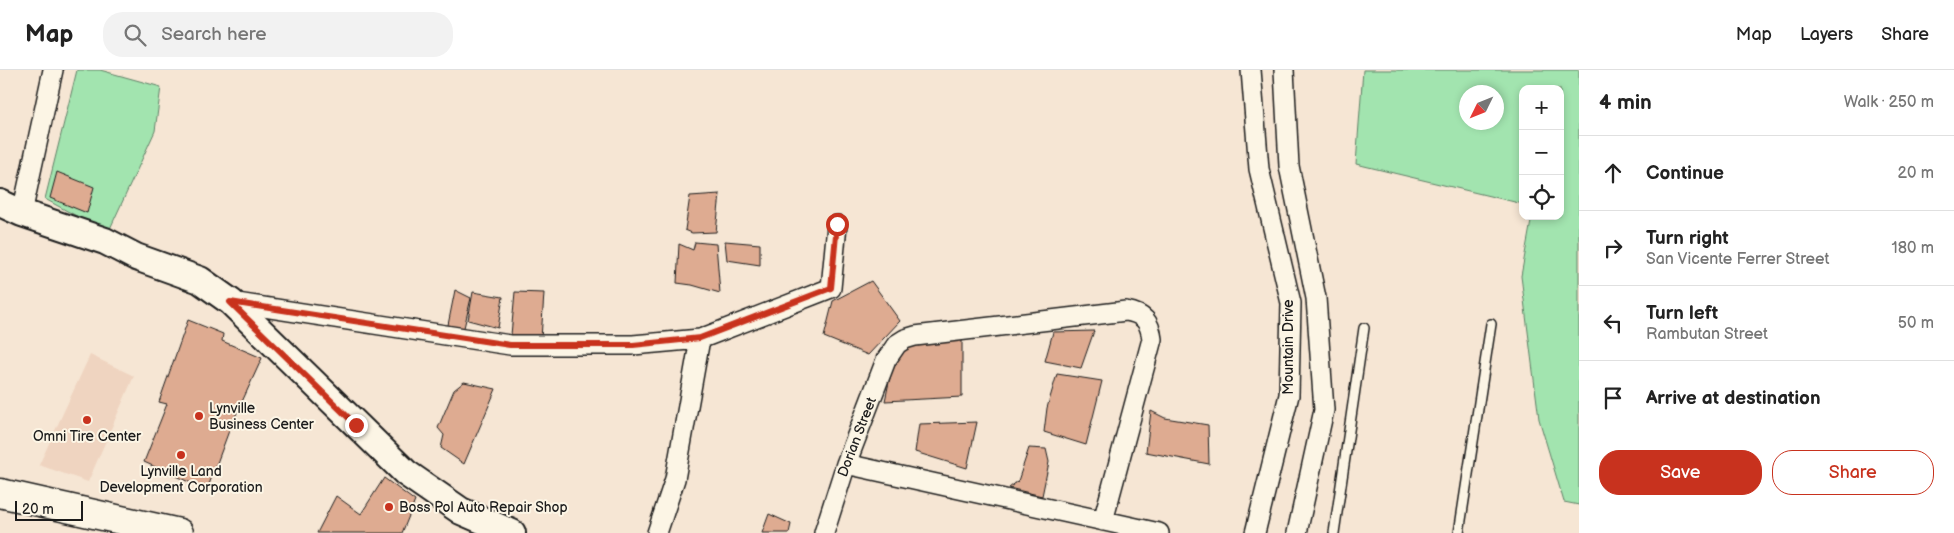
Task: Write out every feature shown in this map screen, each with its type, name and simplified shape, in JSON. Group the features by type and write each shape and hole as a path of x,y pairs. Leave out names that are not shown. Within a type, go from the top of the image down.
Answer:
{"highway":[{"path":"0,493 137,528 179,533"}],"street":[{"path":"52,70 11,208 105,241 136,257 200,280 230,302 406,473 461,511 512,533"},
{"name":"Mountain Drive","path":"1252,70 1259,170 1291,303 1289,395 1255,533"},
{"name":"Mountain Drive","path":"1284,70 1289,166 1316,298 1324,410 1298,533"},
{"path":"230,302 510,345 633,345 700,338 831,288 837,224"},
{"name":"Dorian Street","path":"824,533 846,464 886,360 897,344 915,336 1126,311 1136,312 1151,327 1152,339 1102,521"},
{"path":"657,533 675,479 700,338"},
{"path":"846,464 1159,533"}],"lane":[{"path":"1459,533 1491,324"},
{"path":"1334,533 1364,328"}],"shaded area":[{"name":"Omni Tire Center","path":"90,355 134,376 88,482 39,465"}],"green space":[{"path":"77,70 100,70 161,87 155,131 108,233 45,199"},
{"path":"1363,70 1579,70 1579,505 1564,502 1539,419 1521,276 1531,220 1564,220 1564,85 1519,85 1519,203 1356,164"}],"building":[{"path":"57,172 94,187 87,213 50,198"},
{"path":"720,194 716,232 692,233 685,230 690,196"},
{"path":"725,241 760,244 760,265 727,260"},
{"path":"695,242 716,244 720,293 677,283 679,244 693,250"},
{"path":"871,281 900,321 868,355 824,337 833,301"},
{"path":"455,290 471,298 463,332 447,330"},
{"path":"473,292 503,297 498,328 468,320"},
{"path":"515,292 544,293 541,339 511,335"},
{"name":"Lynville Business Center","path":"188,320 223,334 222,341 262,358 230,428 207,490 144,462 167,404 159,402"},
{"path":"1094,331 1081,368 1045,361 1053,332"},
{"path":"962,340 962,397 885,401 897,344"},
{"path":"1057,374 1102,381 1086,445 1044,432 1047,408"},
{"path":"464,382 496,389 464,464 441,448 444,435 438,428 454,390"},
{"path":"1151,411 1165,418 1208,425 1209,464 1146,452"},
{"path":"977,422 967,468 915,452 919,424"},
{"path":"1029,448 1046,449 1049,462 1042,496 1009,488 1018,481"},
{"name":"Boss Pol Auto Repair Shop","path":"384,478 415,501 402,533 317,533 336,496 361,514"},
{"path":"769,514 791,524 789,533 762,533"}],"place":[{"name":"Lynville Business Center","path":"199,416"},
{"name":"Omni Tire Center","path":"87,420"},
{"name":"Lynville Land Development Corporation","path":"181,455"},
{"name":"Boss Pol Auto Repair Shop","path":"389,507"}],"route":[{"path":"356,425 230,302 510,345 633,345 700,338 831,288 837,224"}]}
